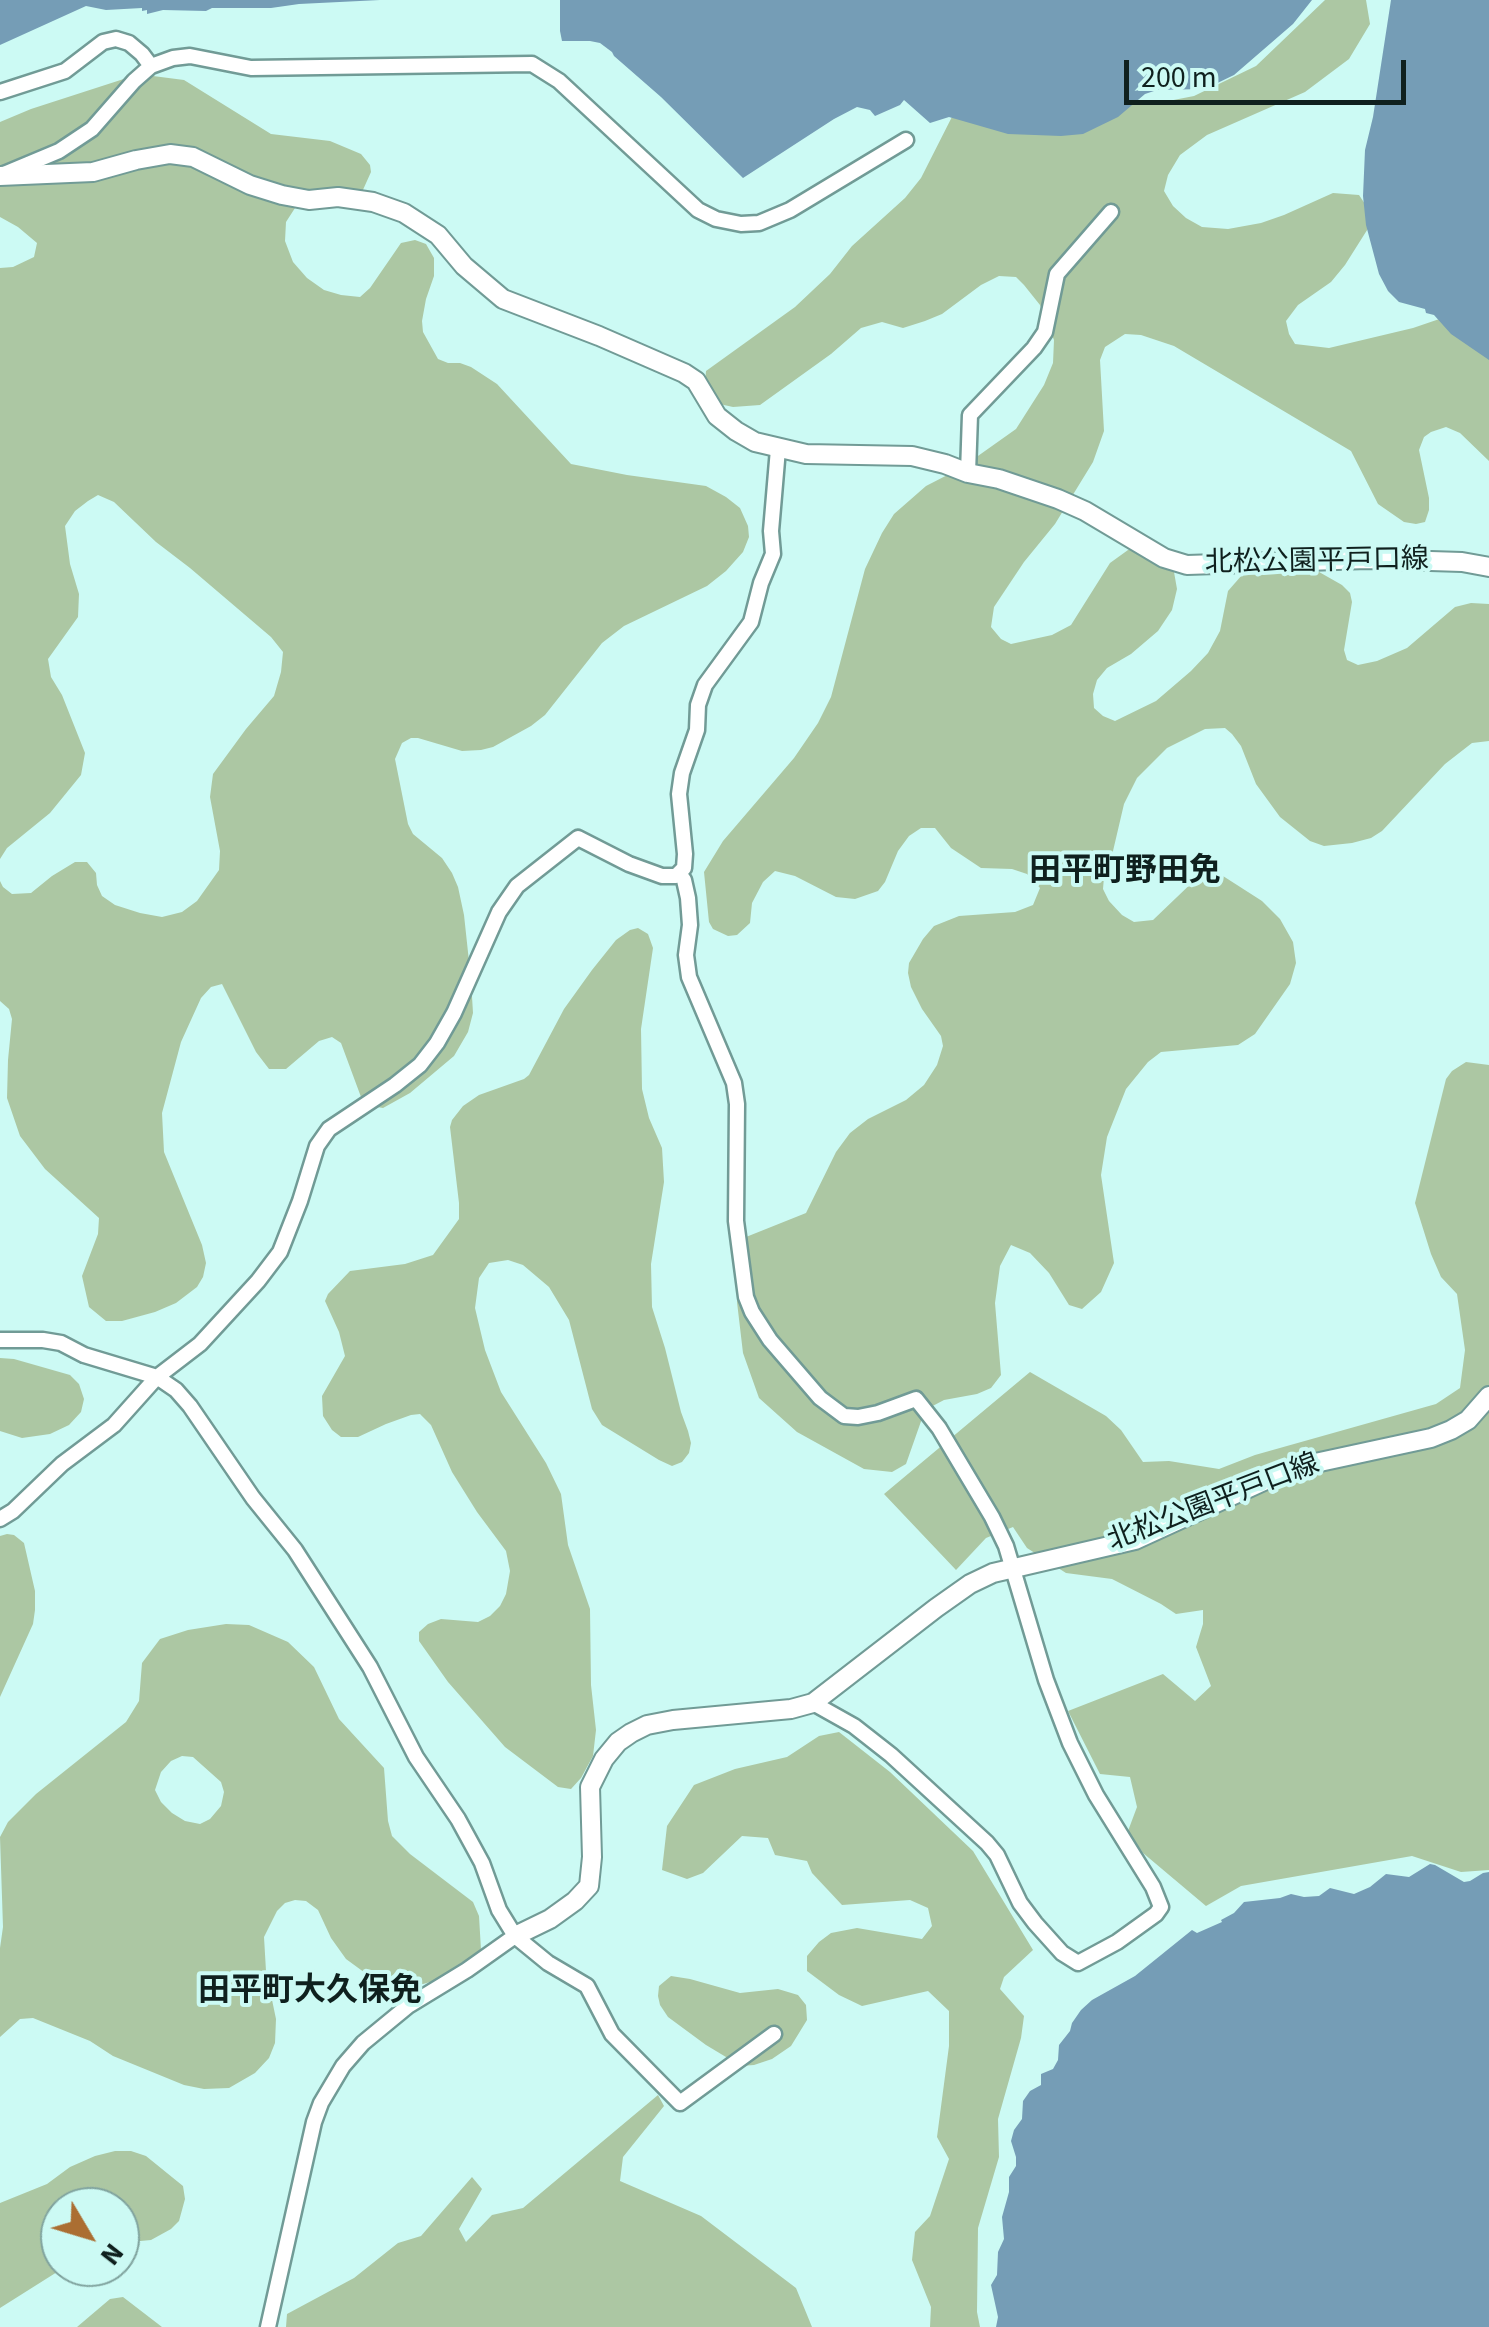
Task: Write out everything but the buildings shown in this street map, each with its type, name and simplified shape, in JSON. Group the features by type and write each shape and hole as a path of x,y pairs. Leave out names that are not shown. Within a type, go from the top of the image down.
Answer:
{"main road":[{"name":"北松公園平戸口線","path":"0,175 94,172 170,154 193,157 250,185 282,195 373,202 404,213 438,235 464,266 503,298 684,372 696,381 717,416 755,442 806,454 912,456 999,479 1058,499 1164,558 1186,565 1367,558 1462,562 1489,568"},
{"name":"北松公園平戸口線","path":"515,1936 550,1919 590,1886 590,1787 618,1742 648,1725 813,1703 970,1584 1012,1567 1135,1540 1292,1468 1431,1438 1468,1420 1489,1396"}],"street":[{"path":"0,92 65,71 103,42 116,39 129,43 151,66"},
{"path":"0,175 59,151 83,135 151,66 190,56 251,68 532,64 559,81 698,210 741,224 760,223 790,210 906,140"},
{"path":"968,473 970,415 1034,348 1045,332 1057,274 1111,212"},
{"path":"0,1520 62,1464 114,1426 157,1377 200,1344 258,1281 280,1252 317,1146 329,1129 420,1066 454,1014 499,912 517,886 578,838 662,876 676,876 684,868 679,794 682,773 693,744 705,685 751,622 760,584 773,554 771,531 778,449"},
{"path":"680,873 688,898 688,976 734,1083 736,1220 746,1296 752,1312 770,1340 820,1398 844,1416 878,1413 916,1399 938,1428 1006,1546 1046,1680 1070,1743 1161,1907 1130,1932 1078,1963 1062,1953 1034,1924 987,1842 891,1755 854,1726 813,1703"},
{"path":"0,1340 61,1343 84,1355 157,1377 176,1390 326,1596 370,1667 416,1758 466,1834 515,1936 548,1963 586,1986 612,2034 680,2103 774,2034"},
{"path":"268,2327 314,2122 344,2066 363,2043 408,2006 515,1936"}],"green space":[{"path":"1325,0 1366,0 1370,24 1349,59 1305,92 1207,135 1180,155 1164,191 1186,218 1202,227 1228,229 1261,223 1333,193 1359,195 1371,213 1369,227 1331,282 1298,305 1286,321 1289,334 1295,344 1329,348 1457,313 1489,331 1489,461 1460,433 1446,427 1424,437 1419,450 1429,510 1425,522 1404,522 1378,504 1351,451 1174,346 1125,334 1105,347 1100,360 1104,431 1093,462 1055,524 994,607 991,627 1011,644 1052,635 1071,625 1110,563 1128,550 1145,549 1162,558 1174,572 1177,589 1172,610 1158,631 1107,668 1097,680 1094,708 1115,721 1156,701 1208,653 1220,631 1228,591 1260,562 1305,564 1350,593 1344,650 1347,660 1358,665 1407,648 1455,607 1489,604 1489,741 1472,743 1445,764 1371,838 1324,846 1310,841 1280,817 1256,784 1241,746 1225,728 1205,729 1167,748 1137,778 1124,804 1113,851 1105,865 1103,889 1109,901 1134,922 1153,920 1200,875 1223,876 1262,901 1280,919 1293,942 1296,963 1290,984 1255,1034 1238,1045 1161,1052 1126,1089 1107,1137 1101,1175 1114,1263 1101,1292 1082,1309 1069,1305 1049,1273 1030,1253 1011,1245 1000,1266 995,1303 1001,1375 991,1388 944,1400 925,1410 906,1464 892,1472 864,1469 797,1432 759,1398 743,1353 737,1302 746,1237 806,1213 836,1152 850,1133 906,1100 924,1085 937,1065 943,1046 941,1036 922,1009 908,973 909,963 923,939 934,926 959,916 1015,912 1033,905 1040,888 1027,874 1012,869 981,868 951,848 935,828 921,828 898,851 878,891 855,899 836,897 795,876 775,871 763,882 752,903 750,923 737,935 728,936 713,929 709,922 704,872 723,841 794,758 818,723 831,697 865,569 894,514 926,486 961,468 1016,429 1044,385 1053,363 1054,340 1040,305 1024,285 1016,277 999,276 925,321 903,328 882,322 861,328 760,405 733,407 715,403 704,395 706,371 795,307 830,274 852,246 905,198 921,178 960,101 1033,99 1148,105 1194,96 1256,66"},
{"path":"133,76 184,80 271,134 330,141 361,154 371,172 362,192 307,201 295,208 286,222 285,241 293,262 307,278 324,290 360,297 401,243 415,240 426,244 434,258 434,276 426,299 423,332 438,359 471,367 497,384 571,464 706,486 740,508 749,537 743,552 707,586 624,626 602,643 545,715 531,726 481,750 462,751 418,738 402,743 395,759 408,824 413,834 442,858 458,887 471,980 473,1013 468,1032 454,1056 410,1093 383,1108 371,1106 361,1097 341,1043 332,1037 319,1041 286,1069 269,1069 256,1052 222,984 211,987 201,998 181,1042 162,1113 164,1152 202,1245 206,1263 203,1277 197,1287 176,1303 122,1321 106,1321 89,1307 82,1276 98,1234 99,1218 45,1169 20,1136 7,1098 12,1019 9,1009 0,1001 0,881 12,894 31,893 75,862 87,862 96,873 102,896 115,905 162,917 182,912 197,901 219,870 220,851 210,797 213,774 274,696 283,652 271,637 114,502 98,495 88,501 65,526 79,594 78,617 48,659 51,677 85,753 81,775 50,813 7,848 0,859 0,268 13,267 34,257 37,243 0,217 0,122"},
{"path":"638,928 648,934 653,948 641,1029 642,1089 662,1148 664,1182 651,1264 652,1307 688,1431 689,1453 672,1466 602,1425 592,1409 569,1320 549,1287 523,1265 508,1260 489,1263 479,1278 475,1308 501,1392 561,1494 568,1545 590,1609 596,1730 593,1756 571,1789 558,1787 505,1747 448,1682 419,1641 419,1632 428,1624 441,1619 478,1622 500,1606 510,1571 506,1551 477,1512 452,1472 431,1425 420,1414 358,1437 341,1437 332,1430 323,1416 322,1396 345,1356 325,1301 350,1271 405,1264 433,1255 459,1219 452,1120 479,1095 529,1075 564,1009 592,970 616,940"},
{"path":"1466,1062 1489,1065 1489,1870 1461,1872 1412,1856 1241,1886 1206,1906 1143,1853 1128,1831 1137,1807 1130,1777 1100,1774 1068,1711 1163,1674 1195,1701 1211,1686 1196,1647 1203,1610 1176,1614 1112,1579 1066,1573 1027,1548 1013,1527 986,1538 956,1570 884,1494 1030,1372 1106,1416 1143,1462 1169,1461 1219,1469 1255,1455 1436,1404 1460,1388 1465,1350 1457,1294 1441,1277 1415,1203 1446,1079"},
{"path":"0,1358 70,1375 79,1384 84,1399 81,1412 69,1425 50,1434 22,1438 0,1431"},
{"path":"7,1534 24,1543 35,1591 35,1610 33,1624 0,1697 0,1536"},
{"path":"249,1625 288,1642 314,1667 339,1719 384,1768 392,1836 473,1902 479,1916 481,1950 468,1969 423,1984 394,1984 372,1978 346,1959 318,1910 306,1901 285,1903 264,1937 276,2019 275,2043 269,2058 255,2073 229,2088 184,2085 33,2018 20,2019 0,2037 0,1837 8,1822 36,1794 126,1722 139,1701 142,1663 160,1639 188,1630","holes":["193,1757 221,1782 224,1792 221,1806 200,1824 172,1813 155,1790 161,1772 171,1761"]},
{"path":"839,1732 890,1772 973,1851 1033,1950 1004,1977 1000,1989 1024,2016 998,2119 999,2157 978,2228 980,2327 930,2327 931,2307 912,2260 915,2232 930,2216 949,2159 937,2137 949,2046 949,2011 928,1991 862,2006 839,1995 807,1971 807,1956 831,1933 857,1928 922,1939 932,1926 928,1908 910,1900 842,1905 812,1873 807,1861 775,1855 768,1838 742,1836 703,1873 687,1879 662,1870 667,1826 694,1785 735,1769 787,1757 819,1736"},
{"path":"671,1976 740,1993 778,1989 798,1995 806,2005 807,2020 791,2046 772,2059 741,2066 668,2017 658,1996 659,1986"},
{"path":"658,2095 664,2106 623,2157 620,2181 701,2216 796,2288 812,2327 286,2327 287,2314 354,2278 398,2243 421,2236 472,2177 482,2189 459,2229 466,2242 492,2215 523,2208"},
{"path":"131,2151 146,2156 183,2186 185,2199 179,2221 151,2240 140,2241 140,2187 40,2187 40,2283 0,2308 0,2203 47,2184 70,2167 95,2156"},
{"path":"123,2297 162,2327 77,2327 110,2299"}],"water":[{"path":"0,0 380,0 163,10 147,14 142,8 106,10 86,6 0,45"},
{"path":"560,0 1312,0 1293,24 1234,75 1205,89 1145,94 1118,117 1083,134 1008,134 949,117 930,123 904,100 875,116 870,110 857,107 743,178 612,52 600,43 562,41"},
{"path":"1391,0 1489,0 1489,360 1451,334 1425,309 1399,302 1379,274 1366,225 1365,150"},
{"path":"1430,1864 1464,1882 1489,1872 1489,2327 996,2327 998,2317 991,2285 997,2275 998,2252 1004,2239 1002,2217 1009,2177 1016,2166 1011,2141 1022,2119 1023,2101 1041,2085 1041,2074 1053,2069 1059,2045 1081,2010 1135,1976 1192,1930 1197,1933 1222,1922 1244,1902 1291,1894 1319,1896 1330,1888 1354,1894 1386,1874 1409,1877"}],"district":[{"name":"田平町野田免","path":"1125,873"},
{"name":"田平町大久保免","path":"310,1993"}]}
